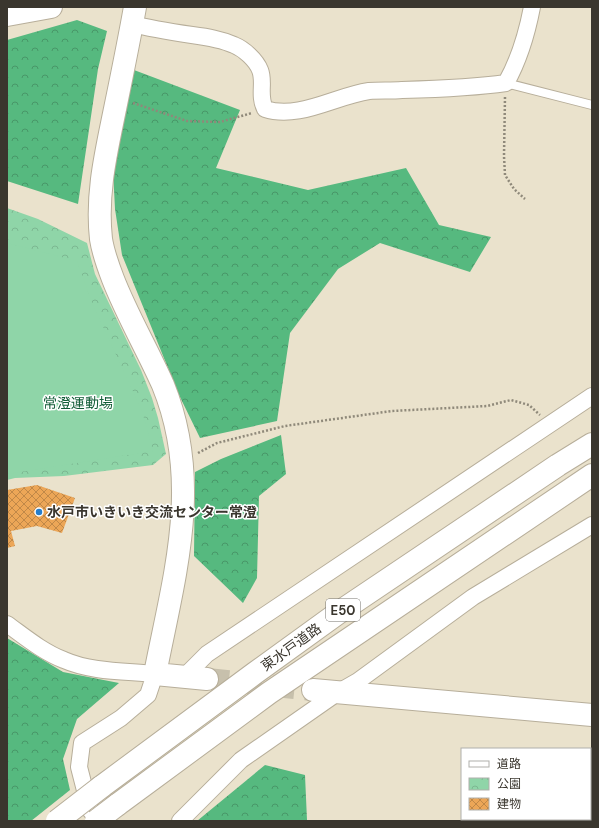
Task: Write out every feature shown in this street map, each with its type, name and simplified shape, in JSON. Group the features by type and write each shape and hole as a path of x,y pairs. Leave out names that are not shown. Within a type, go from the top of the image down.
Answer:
{"main road":[{"path":"7,15 51,7"},
{"path":"133,16 103,164 99,192 101,241 108,267 118,292 162,385 173,414 182,460 183,517 179,554 155,674 207,679"},
{"name":"東水戸道路","path":"57,821 338,613 558,465 592,444"},
{"name":"東水戸道路","path":"97,821 269,693 592,474"},
{"path":"312,690 592,715"}],"street":[{"path":"133,16 220,40 236,45 244,50 260,70 262,82 261,97 265,109 273,112 283,112 302,110 369,91 484,86 506,83 513,70 522,46 532,7"},
{"path":"184,677 208,654 592,396"},
{"path":"180,821 241,760 337,693 358,681 473,597 592,525"},
{"path":"7,624 33,643 64,660 93,668 155,674 148,695 120,718 82,743 79,767 90,810 97,821"}],"lane":[{"path":"506,83 592,105"}],"path":[{"path":"506,83 504,109 505,175 514,189 525,199"},
{"path":"117,98 187,121 220,122 265,109"},
{"path":"182,460 217,443 262,431 292,425 392,411 487,406 511,400 529,405 548,425"}],"green space":[{"path":"77,20 107,31 98,69 78,204 7,181 7,40"},
{"path":"134,70 240,110 216,168 308,190 406,168 439,225 491,237 470,272 380,243 338,269 290,333 277,421 200,438 179,395 122,255 115,209 113,170"},
{"name":"常澄運動場","path":"7,208 38,219 87,243 95,274 141,370 158,418 166,454 153,465 64,476 15,478 7,480"},
{"name":"常澄運動場","path":"7,243 77,261 93,305 142,411 153,451 7,474"},
{"path":"281,435 286,474 259,496 257,578 243,603 194,556 195,472 221,459"},
{"path":"7,638 63,672 119,683 77,719 63,759 70,790 31,821 7,821"},
{"path":"265,765 305,775 307,820 310,821 197,821"}],"building":[{"name":"水戸市いきいき交流センター常澄","path":"37,485 75,498 62,533 37,526 11,531 15,546 7,548 7,490"}],"tunnel":[{"path":"207,679 313,690"}],"place":[{"name":"水戸市いきいき交流センター常澄","path":"39,512"}]}
